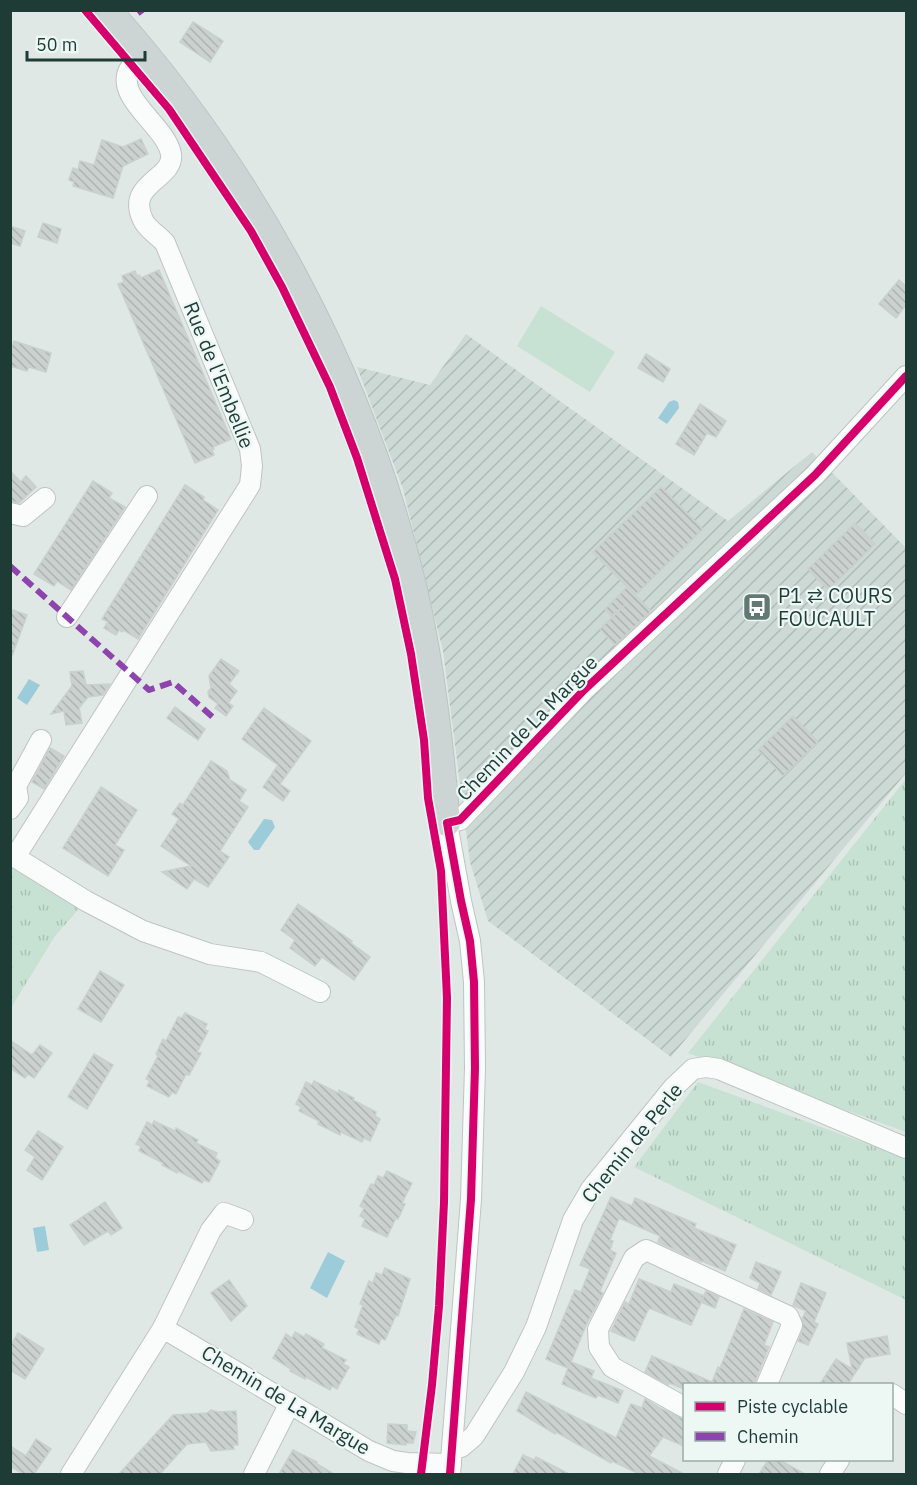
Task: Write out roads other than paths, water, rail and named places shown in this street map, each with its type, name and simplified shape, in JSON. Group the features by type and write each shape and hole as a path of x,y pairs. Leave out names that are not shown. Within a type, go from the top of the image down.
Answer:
{"main road":[{"path":"108,10 146,54 197,120 269,229 315,318 354,407 391,506 415,594 433,688 447,823"}],"street":[{"name":"Rue de l'Embellie","path":"13,856 250,485 252,466 250,449 165,243 143,222 139,207 141,193 168,166 171,160 166,140 127,89 129,69 146,54"},
{"name":"Chemin de La Margue","path":"163,1328 369,1451 393,1461 422,1464 451,1462 471,1199 475,1057 474,981 470,941 460,901 447,823 460,820 585,690 815,475 906,376"},
{"path":"67,617 147,496"},
{"path":"10,513 23,516 45,498"},
{"path":"10,808 18,798 13,786 41,740"},
{"path":"13,856 86,901 143,931 210,954 261,962 320,992"},
{"name":"Chemin de Perle","path":"451,1462 461,1447 474,1436 514,1372 536,1327 573,1220 591,1189 673,1088 693,1069 706,1067 719,1069 906,1148"},
{"path":"71,1474 163,1328 211,1230 224,1213 243,1220"},
{"path":"683,1406 612,1367 599,1347 598,1329 634,1258 646,1250 788,1316 792,1325 767,1383"},
{"path":"893,1395 906,1404"},
{"path":"254,1474 290,1403"},
{"path":"830,1474 838,1461"}],"water":[{"path":"674,400 678,402 679,408 667,424 658,418 669,402"},
{"path":"29,679 40,685 27,705 17,698"},
{"path":"264,819 272,820 275,827 259,850 254,850 248,842"},
{"path":"45,1226 49,1250 37,1252 33,1228"},
{"path":"328,1252 345,1261 327,1298 310,1288"}],"place":[{"name":"P1 ⇄ COURS FOUCAULT","path":"757,607"}]}
